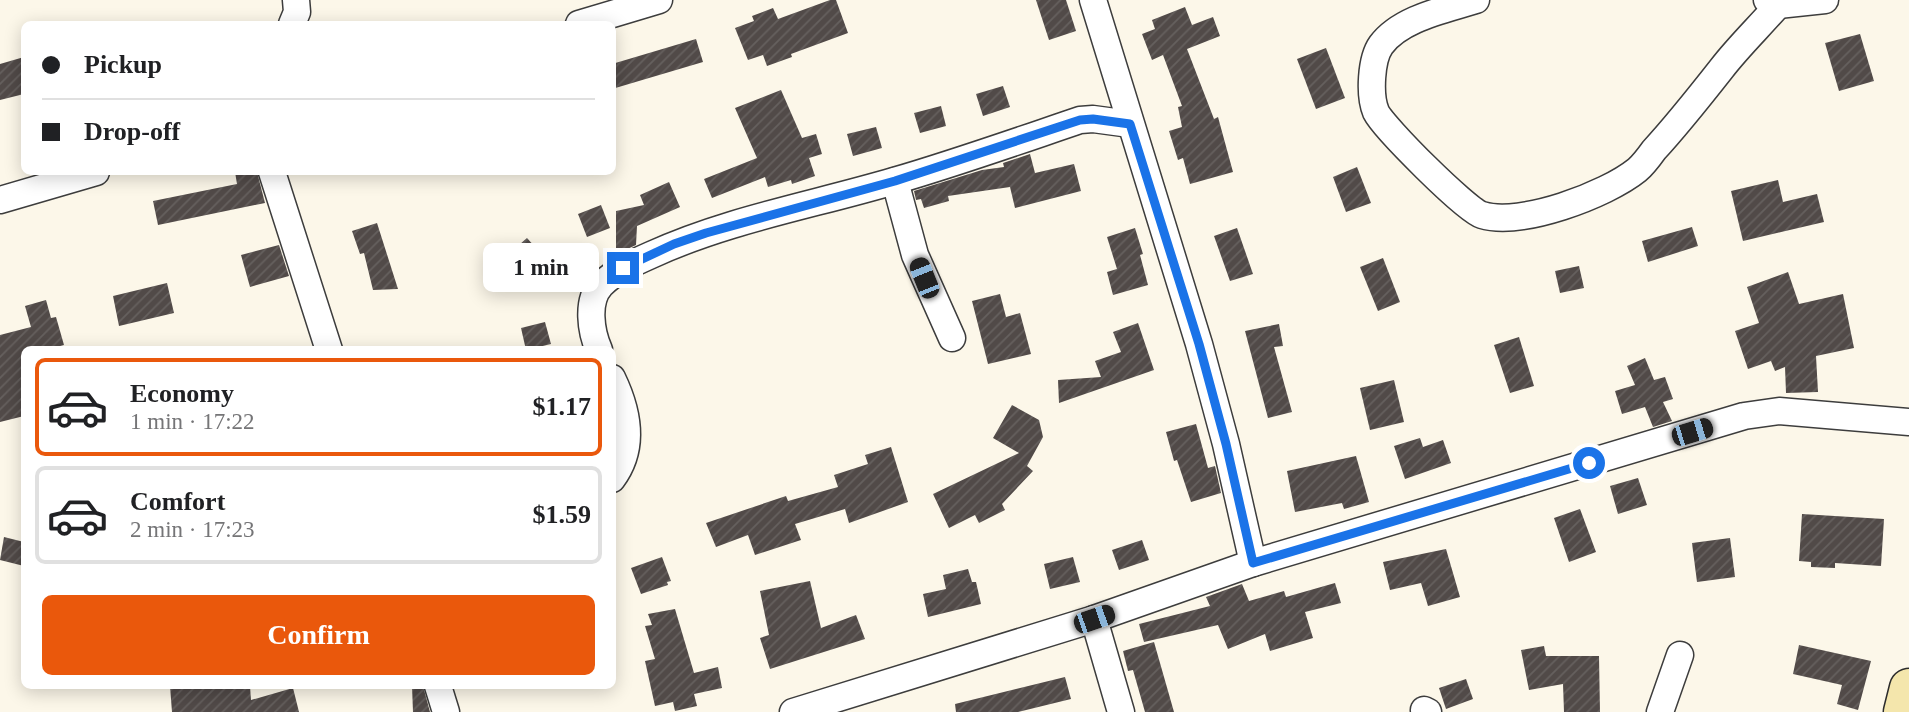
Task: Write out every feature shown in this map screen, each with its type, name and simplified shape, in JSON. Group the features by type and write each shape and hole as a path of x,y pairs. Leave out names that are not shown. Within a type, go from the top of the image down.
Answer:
{"street":[{"path":"293,21 297,12 296,0"},
{"path":"589,21 659,0"},
{"path":"1093,0 1199,344 1226,444 1253,563"},
{"path":"1476,0 1396,29 1380,46 1373,65 1372,87 1376,111 1458,199 1480,215 1505,218 1545,213 1636,170 1670,134 1773,2 1825,0"},
{"path":"597,346 590,311 599,287 623,268 674,244 895,181 1080,120 1130,124"},
{"path":"0,200 86,175"},
{"path":"272,175 328,346"},
{"path":"895,181 915,255 952,338"},
{"path":"616,386 624,402 628,423 628,446 616,474"},
{"path":"793,712 1094,619 1253,563 1744,416 1779,411 1909,422"},
{"path":"1094,619 1121,712"},
{"path":"1660,712 1680,655"},
{"path":"1903,712 1909,688"},
{"path":"439,689 446,712"}],"building":[{"path":"836,0 848,33 767,66 763,55 748,60 735,28 754,21 752,16 773,8 778,19"},
{"path":"1036,0 1066,0 1076,31 1049,40"},
{"path":"1185,7 1192,25 1213,17 1220,36 1187,49 1214,119 1218,117 1233,172 1190,184 1183,158 1178,160 1169,131 1182,127 1178,107 1182,106 1163,55 1152,60 1142,34 1155,29 1152,20"},
{"path":"1860,34 1874,81 1839,91 1825,43"},
{"path":"696,39 703,62 616,88 616,63"},
{"path":"1326,48 1345,98 1316,109 1297,59"},
{"path":"21,58 21,95 0,100 0,64"},
{"path":"1003,86 1010,107 983,116 976,94"},
{"path":"781,90 802,138 816,134 822,154 809,158 815,176 792,184 791,180 768,187 765,177 712,198 704,179 757,158 735,108"},
{"path":"941,106 946,126 920,133 914,113"},
{"path":"876,127 882,148 853,156 847,134"},
{"path":"1030,154 1035,173 1074,164 1081,191 1015,208 1010,187 948,196 949,201 924,208 921,199 916,200 914,191 982,170 1004,167 1003,163"},
{"path":"1357,167 1371,203 1346,212 1333,177"},
{"path":"236,175 258,175 265,203 158,225 153,201 237,184"},
{"path":"1778,180 1783,202 1817,194 1824,222 1743,241 1731,191"},
{"path":"669,182 680,207 637,226 636,245 616,252 616,211 644,205 640,195"},
{"path":"601,205 610,228 587,237 578,214"},
{"path":"377,223 398,289 373,290 364,253 360,254 352,231"},
{"path":"1692,227 1698,246 1648,262 1642,241"},
{"path":"1135,228 1148,285 1113,295 1107,272 1117,269 1107,237"},
{"path":"1237,228 1253,274 1230,281 1214,236"},
{"path":"527,238 544,257 528,271 511,252"},
{"path":"279,245 289,276 250,287 241,255"},
{"path":"1383,258 1400,302 1378,311 1360,267"},
{"path":"1579,266 1584,288 1560,293 1555,271"},
{"path":"1788,272 1799,304 1843,294 1854,348 1816,356 1818,392 1786,393 1785,367 1775,371 1771,361 1748,369 1735,331 1759,323 1747,287"},
{"path":"167,283 174,313 119,326 113,296"},
{"path":"1000,294 1006,317 1020,313 1031,354 988,364 972,301"},
{"path":"46,300 51,318 56,317 64,345 21,346 21,417 0,422 0,335 31,327 25,306"},
{"path":"545,322 551,344 525,346 521,328"},
{"path":"1138,323 1154,370 1059,403 1058,380 1101,377 1095,361 1121,352 1113,332"},
{"path":"1279,324 1283,346 1274,347 1292,412 1268,418 1245,331"},
{"path":"1519,337 1534,386 1510,393 1494,345"},
{"path":"1645,358 1654,380 1665,377 1673,399 1663,402 1672,421 1653,427 1645,407 1622,414 1615,391 1635,385 1627,366"},
{"path":"1394,380 1404,422 1370,430 1360,388"},
{"path":"1012,405 1039,420 1043,437 1027,466 1033,471 1002,504 1005,510 979,523 975,515 949,528 933,494 1019,453 993,438"},
{"path":"1196,424 1208,468 1215,466 1221,493 1191,502 1177,460 1174,461 1166,432"},
{"path":"1420,438 1423,447 1443,440 1451,463 1405,479 1394,446"},
{"path":"891,447 908,502 849,523 845,509 795,524 801,540 755,555 748,535 716,547 706,523 786,496 788,501 838,487 834,475 868,464 865,455"},
{"path":"1356,456 1369,502 1344,509 1342,503 1295,512 1287,471"},
{"path":"1638,478 1647,505 1618,514 1610,486"},
{"path":"1580,509 1596,552 1569,562 1554,518"},
{"path":"1802,514 1884,519 1881,566 1835,563 1835,568 1811,567 1811,562 1799,561"},
{"path":"4,537 21,541 21,565 0,560"},
{"path":"1730,538 1735,577 1697,582 1692,543"},
{"path":"1142,540 1149,560 1119,570 1112,550"},
{"path":"1446,549 1460,597 1428,606 1421,583 1390,590 1383,562"},
{"path":"662,557 671,581 667,582 668,585 641,594 631,568"},
{"path":"1073,557 1080,582 1050,589 1044,564"},
{"path":"968,569 972,582 976,582 981,604 928,617 923,594 946,589 943,575"},
{"path":"810,581 821,628 856,615 865,639 770,669 760,638 769,635 760,591"},
{"path":"1335,583 1341,603 1305,612 1313,638 1270,651 1265,634 1228,649 1218,625 1144,642 1139,624 1210,606 1206,597 1242,584 1249,601 1284,591 1286,597"},
{"path":"675,609 694,673 718,667 722,688 694,694 697,706 675,711 673,702 655,706 645,661 655,659 645,626 652,625 648,614"},
{"path":"1154,642 1174,712 1145,712 1133,670 1128,671 1123,651"},
{"path":"1799,645 1871,661 1858,710 1837,704 1842,685 1793,674"},
{"path":"1544,646 1546,656 1599,656 1600,712 1564,712 1563,684 1529,690 1521,650"},
{"path":"1065,677 1071,699 1018,712 956,712 955,704"},
{"path":"1466,679 1473,699 1446,709 1439,688"},
{"path":"170,689 250,689 251,700 293,689 299,712 172,712"},
{"path":"412,689 424,689 430,712 413,712"}],"route":[{"path":"623,268 674,244 706,233 895,181 1080,120 1130,124 1199,344 1226,444 1253,563 1589,463"}]}
